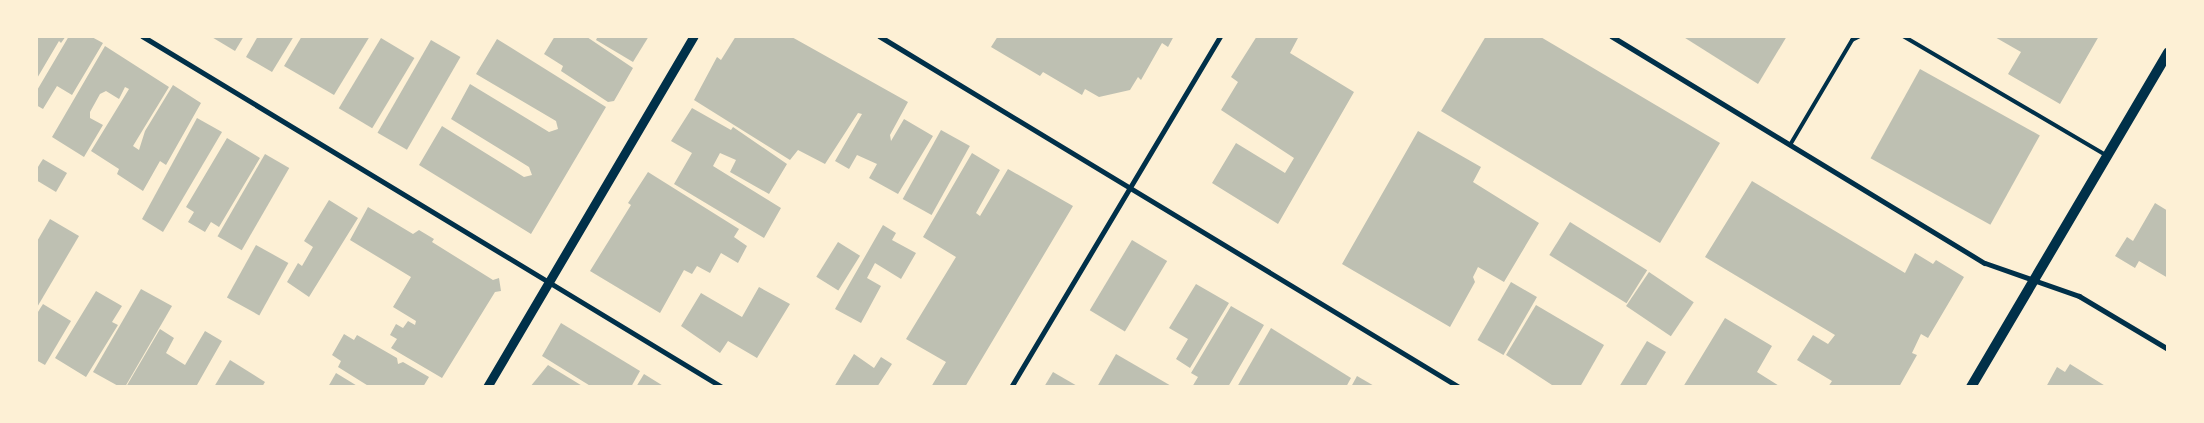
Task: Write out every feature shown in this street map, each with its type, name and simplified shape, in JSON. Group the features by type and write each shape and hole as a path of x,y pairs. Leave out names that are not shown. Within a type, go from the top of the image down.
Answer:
{"main road":[{"path":"1971,387 2168,53"}],"street":[{"path":"142,36 722,387"},
{"path":"487,387 550,284 694,36"},
{"path":"879,36 1459,387"},
{"path":"1011,387 1220,36"},
{"path":"1611,36 1985,264 2079,296 2168,348"}],"lane":[{"path":"1790,145 1852,40 1860,36"},
{"path":"1903,36 2108,156"}],"building":[{"path":"36,36 66,36 61,43 59,41 36,80"},
{"path":"69,36 90,36 103,43 72,95 57,86 43,109 36,105 36,92"},
{"path":"210,36 244,36 235,51"},
{"path":"258,36 294,36 272,72 246,57"},
{"path":"302,36 370,36 334,95 284,66"},
{"path":"555,36 587,37 633,68 614,101 608,102 561,71 563,66 544,54"},
{"path":"598,36 649,36 633,62 596,40"},
{"path":"736,36 790,36 908,102 890,135 891,141 904,119 933,136 898,194 869,178 877,164 857,155 849,169 835,161 862,114 858,113 825,164 798,150 790,160 694,100 717,57 721,60"},
{"path":"998,36 1174,36 1168,47 1162,43 1141,80 1138,77 1130,90 1099,97 1085,89 1082,95 1043,72 1040,76 991,47"},
{"path":"1257,36 1299,36 1290,53 1354,92 1278,224 1212,183 1236,143 1285,173 1294,158 1221,110 1238,82 1231,77"},
{"path":"1486,36 1539,36 1720,143 1660,243 1441,111"},
{"path":"1682,36 1787,36 1758,84"},
{"path":"1993,36 2099,36 2060,104 2008,74 2021,52"},
{"path":"381,38 414,58 372,128 339,108"},
{"path":"497,39 606,107 531,234 419,165 442,126 524,177 532,175 529,167 451,119 470,84 549,132 558,129 556,121 476,74"},
{"path":"431,40 460,57 407,150 378,133"},
{"path":"105,46 169,87 133,146 139,150 145,131 173,85 201,103 166,165 160,161 143,191 117,174 119,169 91,151 129,89 125,87 119,99 106,91 100,94 90,112 90,118 103,125 84,157 52,137"},
{"path":"1920,69 2040,135 1990,225 1871,158"},
{"path":"692,108 731,130 733,127 787,164 769,194 730,172 736,160 720,153 713,166 781,208 764,238 674,184 692,153 671,141"},
{"path":"197,118 222,132 163,232 142,219"},
{"path":"941,130 970,146 932,215 903,199"},
{"path":"1418,131 1481,167 1473,182 1539,223 1504,282 1478,267 1473,277 1475,282 1450,327 1342,264"},
{"path":"227,138 260,158 219,227 211,222 205,232 188,222 194,212 186,207"},
{"path":"972,153 1000,170 976,213 980,216 1008,169 1073,206 965,387 931,387 946,362 906,339 956,257 923,237"},
{"path":"265,154 289,168 242,250 218,236"},
{"path":"43,159 67,173 56,192 36,180 36,170"},
{"path":"648,172 739,229 734,237 747,246 738,263 721,253 710,273 697,266 692,274 684,270 660,313 590,271 631,205 628,203"},
{"path":"1752,181 1905,273 1915,253 1933,264 1936,260 1964,277 1928,338 1921,334 1912,353 1917,355 1899,387 1828,387 1832,381 1797,360 1813,335 1828,344 1835,335 1705,257"},
{"path":"329,200 358,218 309,297 287,282 298,263 302,266 313,247 304,241"},
{"path":"2155,203 2168,211 2168,278 2139,261 2135,268 2115,256 2127,237 2133,241"},
{"path":"368,207 413,234 419,230 434,239 432,242 493,280 499,278 501,291 495,292 442,378 391,348 397,339 390,335 396,324 403,328 408,321 415,325 416,321 393,307 411,277 350,240"},
{"path":"50,219 79,236 36,309 36,243"},
{"path":"1570,222 1647,270 1627,303 1549,255"},
{"path":"883,225 896,233 892,240 916,253 901,279 875,263 867,278 881,286 861,323 835,309"},
{"path":"1132,240 1167,261 1125,331 1090,310"},
{"path":"838,242 860,256 838,291 816,277"},
{"path":"256,245 288,263 259,315 227,297"},
{"path":"1649,272 1694,302 1671,336 1626,306"},
{"path":"1511,282 1537,297 1503,355 1478,340"},
{"path":"1196,284 1229,303 1190,368 1176,359 1188,339 1169,328"},
{"path":"759,287 790,304 757,358 728,341 720,353 681,326 701,293 742,317"},
{"path":"141,289 172,306 125,387 120,387 93,372"},
{"path":"96,291 122,306 112,322 118,325 86,377 55,358"},
{"path":"43,304 71,321 45,365 36,360 36,315"},
{"path":"1536,305 1604,345 1580,387 1555,387 1506,355"},
{"path":"1231,306 1264,325 1228,387 1192,387 1198,377 1191,373"},
{"path":"1725,318 1772,346 1757,372 1781,387 1683,387"},
{"path":"561,323 640,371 631,387 592,387 542,356"},
{"path":"1271,328 1351,378 1346,387 1237,387"},
{"path":"160,329 174,338 166,353 185,365 205,331 222,341 197,385 199,387 126,387"},
{"path":"344,334 354,340 357,335 397,358 398,364 403,362 429,377 423,387 370,387 338,367 341,361 332,355"},
{"path":"1647,341 1666,352 1645,387 1619,387"},
{"path":"854,354 874,368 881,357 892,364 877,387 834,387"},
{"path":"1116,354 1173,387 1097,387"},
{"path":"230,360 265,382 262,387 214,387"},
{"path":"2070,364 2107,387 2046,387 2057,367 2065,372"},
{"path":"548,365 584,387 530,387"},
{"path":"1053,372 1079,387 1044,387"},
{"path":"336,373 359,387 328,387"},
{"path":"644,374 665,387 636,387"},
{"path":"1357,376 1376,387 1351,387"}]}
